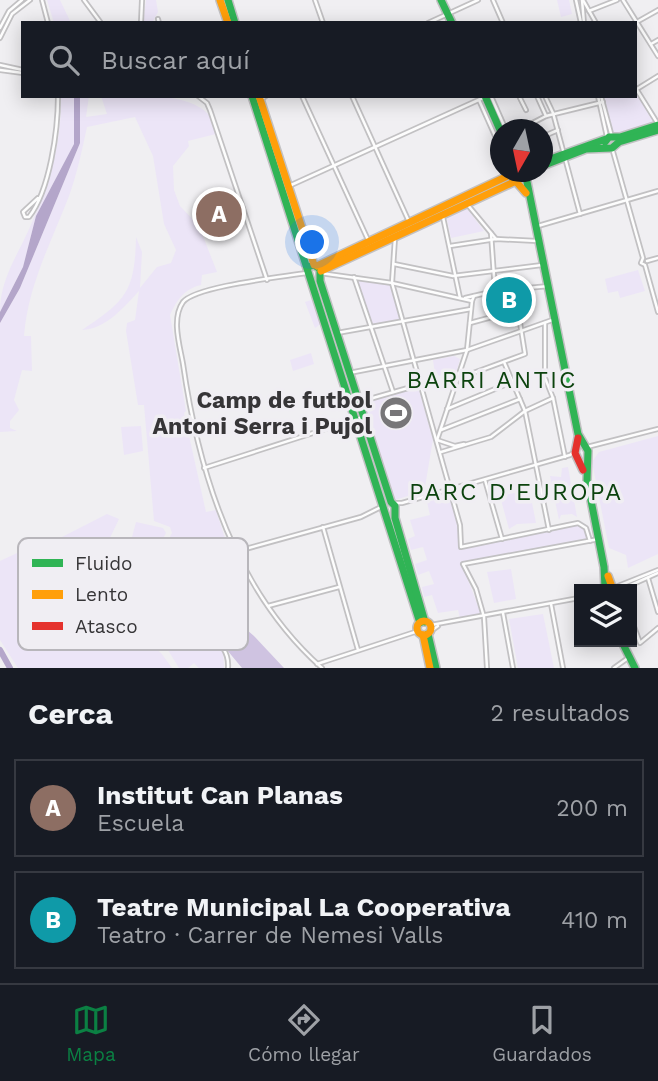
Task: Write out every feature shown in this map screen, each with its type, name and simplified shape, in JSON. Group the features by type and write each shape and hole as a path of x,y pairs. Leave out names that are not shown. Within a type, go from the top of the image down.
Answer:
{"street":[{"path":"0,28 9,11 22,0"},
{"path":"0,38 12,14 30,0"},
{"path":"41,0 47,21"},
{"path":"84,0 100,21"},
{"path":"141,21 142,0"},
{"path":"220,0 227,21"},
{"path":"228,0 234,21"},
{"path":"315,0 322,21"},
{"path":"441,0 451,21"},
{"path":"432,21 478,0"},
{"path":"493,0 502,21"},
{"path":"576,0 582,21"},
{"path":"582,0 583,21"},
{"path":"582,0 595,21"},
{"path":"589,11 617,0"},
{"path":"623,0 635,21"},
{"path":"582,8 586,6"},
{"path":"637,21 658,9"},
{"path":"637,23 658,56"},
{"path":"651,44 658,40"},
{"path":"0,65 21,71"},
{"path":"0,70 21,72"},
{"path":"637,88 657,78"},
{"path":"553,160 658,126 637,90"},
{"path":"38,198 23,212 25,217 31,216 38,198 54,141 58,98"},
{"path":"201,98 210,110 267,280"},
{"path":"259,98 359,402 360,419"},
{"path":"259,98 427,628 436,668"},
{"path":"303,98 369,242"},
{"path":"353,98 410,224"},
{"path":"289,186 487,98"},
{"path":"487,98 491,117"},
{"path":"487,98 499,119"},
{"path":"521,98 526,110"},
{"path":"538,98 546,116"},
{"path":"546,98 558,130 580,214"},
{"path":"600,98 658,312"},
{"path":"540,119 553,113 601,102"},
{"path":"553,132 558,130"},
{"path":"314,271 369,242 501,182"},
{"path":"233,538 204,468 188,398 178,313 185,301 198,293 314,271 505,182"},
{"path":"523,182 538,226 580,453 604,567 613,584"},
{"path":"538,226 658,191"},
{"path":"466,202 496,239"},
{"path":"443,213 461,298"},
{"path":"491,233 489,239 495,290"},
{"path":"394,235 392,283 460,525 461,547 581,523 586,528 590,541"},
{"path":"450,246 489,239 541,241"},
{"path":"645,262 658,258"},
{"path":"394,264 456,276 493,269 545,265"},
{"path":"314,271 392,283 472,301"},
{"path":"354,277 393,392"},
{"path":"461,298 495,290 549,286"},
{"path":"437,440 467,351 474,296"},
{"path":"336,333 471,309"},
{"path":"457,379 525,354 518,310 470,323"},
{"path":"349,373 467,351 556,319"},
{"path":"544,323 545,378 553,398 565,457"},
{"path":"504,362 524,411 549,530"},
{"path":"447,409 512,382"},
{"path":"359,402 422,384"},
{"path":"440,452 491,438 524,411 553,398"},
{"path":"435,432 520,399"},
{"path":"204,468 360,419"},
{"path":"248,548 658,429"},
{"path":"437,440 455,446 474,443"},
{"path":"485,480 502,539"},
{"path":"323,527 358,650"},
{"path":"487,668 484,617 476,589 463,564 598,539"},
{"path":"248,569 268,606 291,637 322,668"},
{"path":"626,584 658,571"},
{"path":"648,576 658,612"},
{"path":"268,606 340,586"},
{"path":"317,664 427,628 574,599"},
{"path":"551,604 563,668"},
{"path":"503,613 513,668"},
{"path":"427,628 430,668"},
{"path":"637,635 640,643 658,628"},
{"path":"624,647 635,668"},
{"path":"225,650 228,668"},
{"path":"614,668 629,657"}],"shaded area":[{"path":"47,0 60,0 70,21 53,21"},
{"path":"146,0 156,0 158,12 153,21 143,21"},
{"path":"557,0 569,0 572,14 561,17"},
{"path":"637,93 656,124 613,134 604,98 637,98"},
{"path":"61,98 74,98 74,144 36,216 23,267 0,312 6,279 37,211 53,163"},
{"path":"74,98 80,98 80,143 20,288 0,323 0,312 23,267 36,216 74,144"},
{"path":"80,98 89,98 86,117 107,114 102,98 172,98 198,107 212,120 216,134 188,141 189,146 173,166 174,190 180,206 199,226 217,272 202,275 201,285 182,296 170,315 186,411 184,413 206,512 216,510 225,538 169,538 172,533 170,527 154,521 144,405 138,405 126,331 127,323 135,320 139,291 107,321 91,329 82,330 109,311 125,293 133,270 136,237 142,252 140,288 157,267 171,263 176,250 164,224 153,156 135,117 87,127 72,188 30,299 24,336 31,336 32,371 22,370 14,400 19,410 10,421 10,428 17,431 0,432 0,323 20,288 80,143"},
{"path":"465,206 484,231 451,238 446,215"},
{"path":"638,270 645,291 620,298 618,291 608,293 605,279"},
{"path":"359,280 390,285 400,319 372,324"},
{"path":"314,299 322,323 315,328 305,302"},
{"path":"311,353 314,364 293,371 290,360"},
{"path":"454,356 460,359 455,377 435,375 433,360"},
{"path":"418,387 433,439 425,487 421,492 395,500 364,403"},
{"path":"141,426 143,451 124,455 121,427"},
{"path":"658,436 658,554 628,568 626,555 609,548 592,462 599,452"},
{"path":"568,467 577,517 572,514 561,515 559,520 550,476 561,477 562,468"},
{"name":"PARC D'EUROPA","path":"519,482 528,482 536,523 517,524 509,529 498,489 506,486 508,494 520,492"},
{"path":"450,496 459,528 460,547 578,523 586,528 590,541 463,564 460,559 481,614 460,618 458,610 438,613 432,595 424,597 422,587 434,584 429,571 418,575 415,564 427,560 423,547 411,550 408,539 415,536 410,520 430,515 427,502"},
{"path":"107,514 119,519 110,538 60,538"},
{"path":"136,522 163,528 166,533 163,538 132,538"},
{"path":"18,553 18,650 157,650 172,668 18,668 0,640 0,561"},
{"path":"511,569 516,599 494,603 487,572"},
{"path":"543,614 554,668 518,668 509,619"},
{"path":"248,631 284,668 242,668 227,650 248,650"},
{"path":"168,650 223,651 224,668 199,668 194,663 188,668 179,668"}],"waterway":[{"path":"0,650 10,668"}],"traffic: fast":[{"path":"228,0 234,21"},
{"path":"441,0 451,21"},
{"path":"253,98 420,623"},
{"path":"486,98 495,119"},
{"path":"605,142 609,137 620,137 658,125"},
{"path":"553,162 586,149 612,148 619,142 658,130"},
{"path":"553,158 606,139"},
{"path":"527,182 578,434 588,451 587,480 605,584"},
{"path":"308,267 314,265 320,269 320,281 391,502 395,506 395,518 425,622"},
{"path":"428,634 436,668"},
{"path":"624,647 635,668"}],"traffic: slow":[{"path":"220,0 227,21"},
{"path":"260,98 314,265"},
{"path":"317,266 495,182"},
{"path":"321,271 514,182"},
{"path":"516,182 526,193"},
{"path":"608,576 611,584"},
{"path":"424,621 429,623 431,628 429,633 424,635 419,633 417,628 419,623 424,621"},
{"path":"423,635 430,668"}],"traffic: jam":[{"path":"578,438 575,453 583,470"}],"place":[{"name":"Institut Can Planas","path":"219,214"},
{"name":"Teatre Municipal La Cooperativa","path":"509,300"},
{"name":"Camp de futbol Antoni Serra i Pujol","path":"396,413"}],"district":[{"name":"BARRI ANTIC","path":"492,380"},
{"name":"PARC D'EUROPA","path":"516,492"}]}
